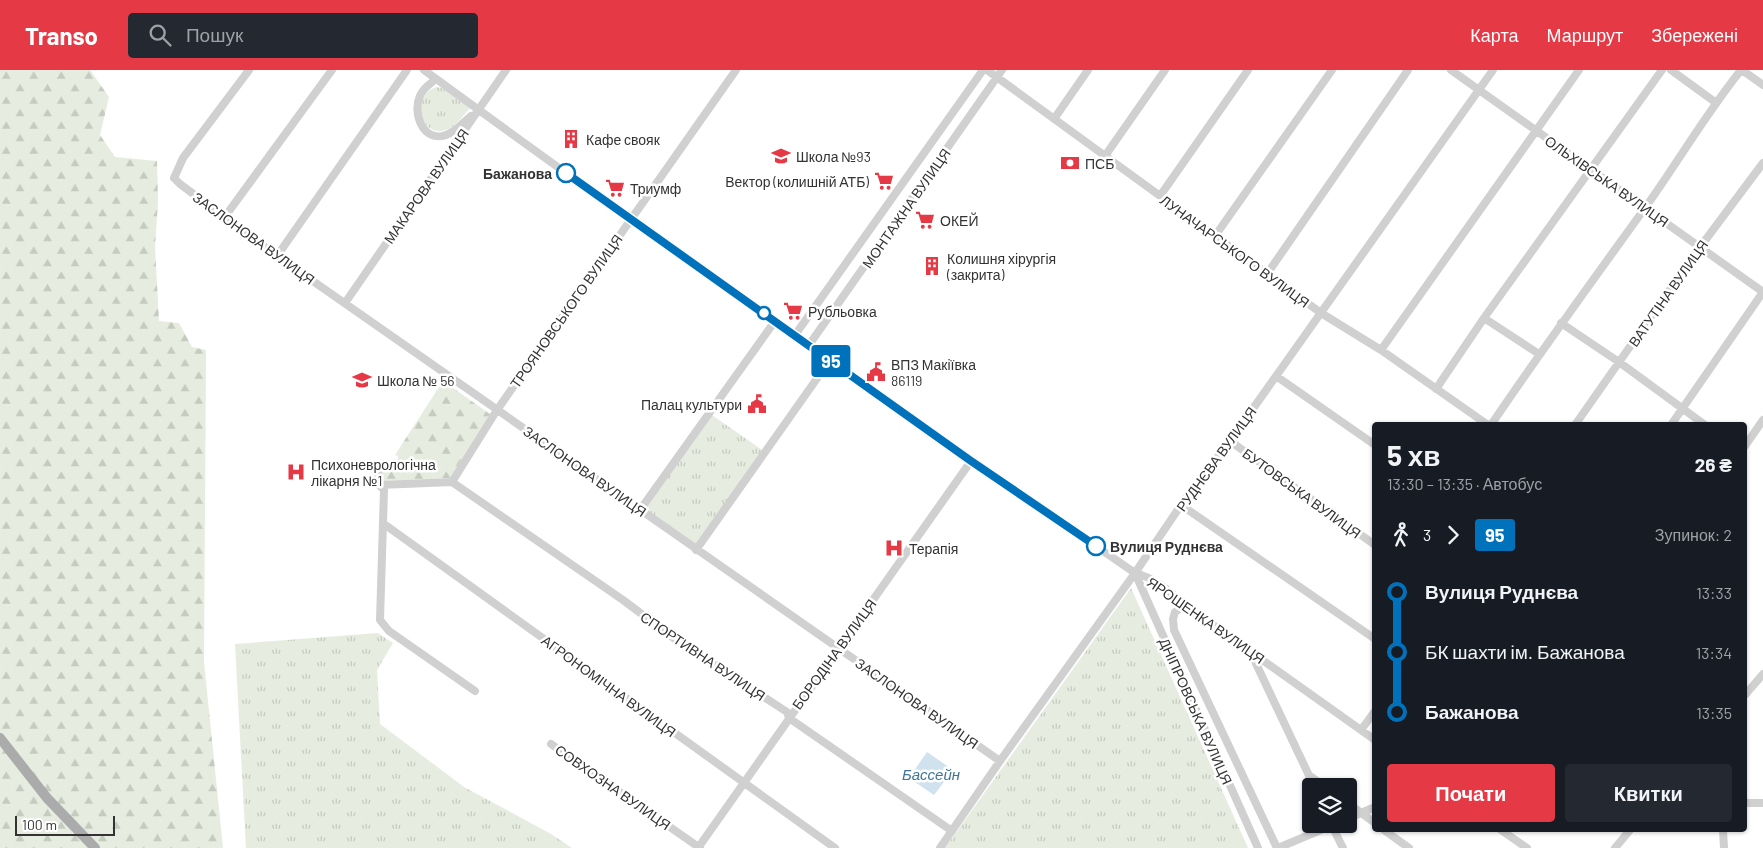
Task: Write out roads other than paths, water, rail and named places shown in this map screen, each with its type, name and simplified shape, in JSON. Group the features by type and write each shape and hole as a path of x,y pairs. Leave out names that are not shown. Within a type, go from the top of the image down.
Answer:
{"main road":[{"path":"0,738 48,798 94,848"}],"street":[{"name":"ЗАСЛОНОВА ВУЛИЦЯ","path":"250,70 183,158 174,178 180,184 277,256 1000,761"},
{"path":"224,218 332,70"},
{"path":"277,256 407,70"},
{"name":"ЯРОШЕНКА ВУЛИЦЯ","path":"424,70 631,220 971,461 1135,573 1152,579 1164,587 1185,605 1372,738"},
{"name":"МАКАРОВА ВУЛИЦЯ","path":"345,303 506,70"},
{"name":"ТРОЯНОВСЬКОГО ВУЛИЦЯ","path":"452,482 497,410 736,70"},
{"name":"МОНТАЖНА ВУЛИЦЯ","path":"795,335 962,93 983,70"},
{"name":"ЛУНАЧАРСЬКОГО ВУЛИЦЯ","path":"987,70 1321,313 1381,350 1485,422"},
{"name":"МОНТАЖНА ВУЛИЦЯ","path":"809,345 1002,70"},
{"path":"1054,119 1088,70"},
{"path":"1105,156 1165,70"},
{"path":"1160,196 1248,70"},
{"path":"1215,236 1332,70"},
{"path":"1267,274 1408,70"},
{"name":"ОЛЬХІВСЬКА ВУЛИЦЯ","path":"1451,70 1763,292"},
{"name":"РУДНЄВА ВУЛИЦЯ","path":"940,848 1181,505 1230,441 1492,70"},
{"path":"1381,350 1579,70"},
{"path":"1436,389 1484,318 1662,70"},
{"path":"1671,70 1716,102"},
{"path":"1491,422 1645,208 1716,102 1741,70 1763,85"},
{"path":"436,79 423,90 417,105 418,120 426,131 433,134 446,135 478,110"},
{"name":"ВАТУТІНА ВУЛИЦЯ","path":"1577,422 1700,247 1763,164"},
{"path":"1673,422 1763,292"},
{"path":"1484,318 1539,354"},
{"path":"640,510 775,321"},
{"path":"1562,323 1701,422"},
{"path":"696,550 830,360"},
{"path":"1276,376 1372,443"},
{"path":"1747,443 1763,420"},
{"name":"БУТОВСЬКА ВУЛИЦЯ","path":"1230,441 1372,543"},
{"name":"БОРОДІНА ВУЛИЦЯ","path":"699,848 971,461"},
{"path":"378,472 378,484 384,490 380,620 389,631 475,691"},
{"path":"378,484 452,482"},
{"name":"СПОРТИВНА ВУЛИЦЯ","path":"452,482 623,600 679,642 787,712 789,718 952,831"},
{"path":"1181,505 1372,637"},
{"name":"АГРОНОМІЧНА ВУЛИЦЯ","path":"384,524 835,848"},
{"name":"ДНІПРОВСЬКА ВУЛИЦЯ","path":"1135,573 1258,848"},
{"name":"ДНІПРОВСЬКА ВУЛИЦЯ","path":"1185,605 1174,612 1172,619 1174,630 1278,848"},
{"path":"1251,651 1310,778"},
{"path":"1747,693 1763,674"},
{"path":"1362,730 1372,715"},
{"name":"СОВХОЗНА ВУЛИЦЯ","path":"551,744 699,848"},
{"path":"1308,775 1312,778"},
{"path":"1747,803 1763,803"},
{"path":"1357,815 1372,808"},
{"path":"1357,810 1372,821"},
{"path":"1387,832 1409,848"},
{"path":"1504,832 1523,847"},
{"path":"1615,848 1628,832"},
{"path":"1723,832 1724,848"},
{"path":"1278,848 1312,833"},
{"path":"1337,833 1343,848"}],"water":[{"name":"Бассейн","path":"927,752 953,770 934,795 909,778"}],"place":[{"name":"Кафе свояк","path":"571,139"},
{"name":"Школа №93","path":"781,156"},
{"name":"ПСБ","path":"1070,163"},
{"name":"Бажанова","path":"566,173"},
{"name":"Вектор (колишній АТБ)","path":"884,181"},
{"name":"Триумф","path":"615,188"},
{"name":"ОКЕЙ","path":"925,220"},
{"name":"Колишня хірургія (закрита)","path":"932,266"},
{"name":"Рубльовка","path":"793,311"},
{"name":"ВПЗ Макіївка 86119","path":"876,372"},
{"name":"Школа № 56","path":"362,380"},
{"name":"Палац культури","path":"757,404"},
{"name":"Психоневрологічна лікарня №1","path":"296,472"},
{"name":"Вулиця Руднєва","path":"1096,546"},
{"name":"Терапія","path":"894,548"}]}
